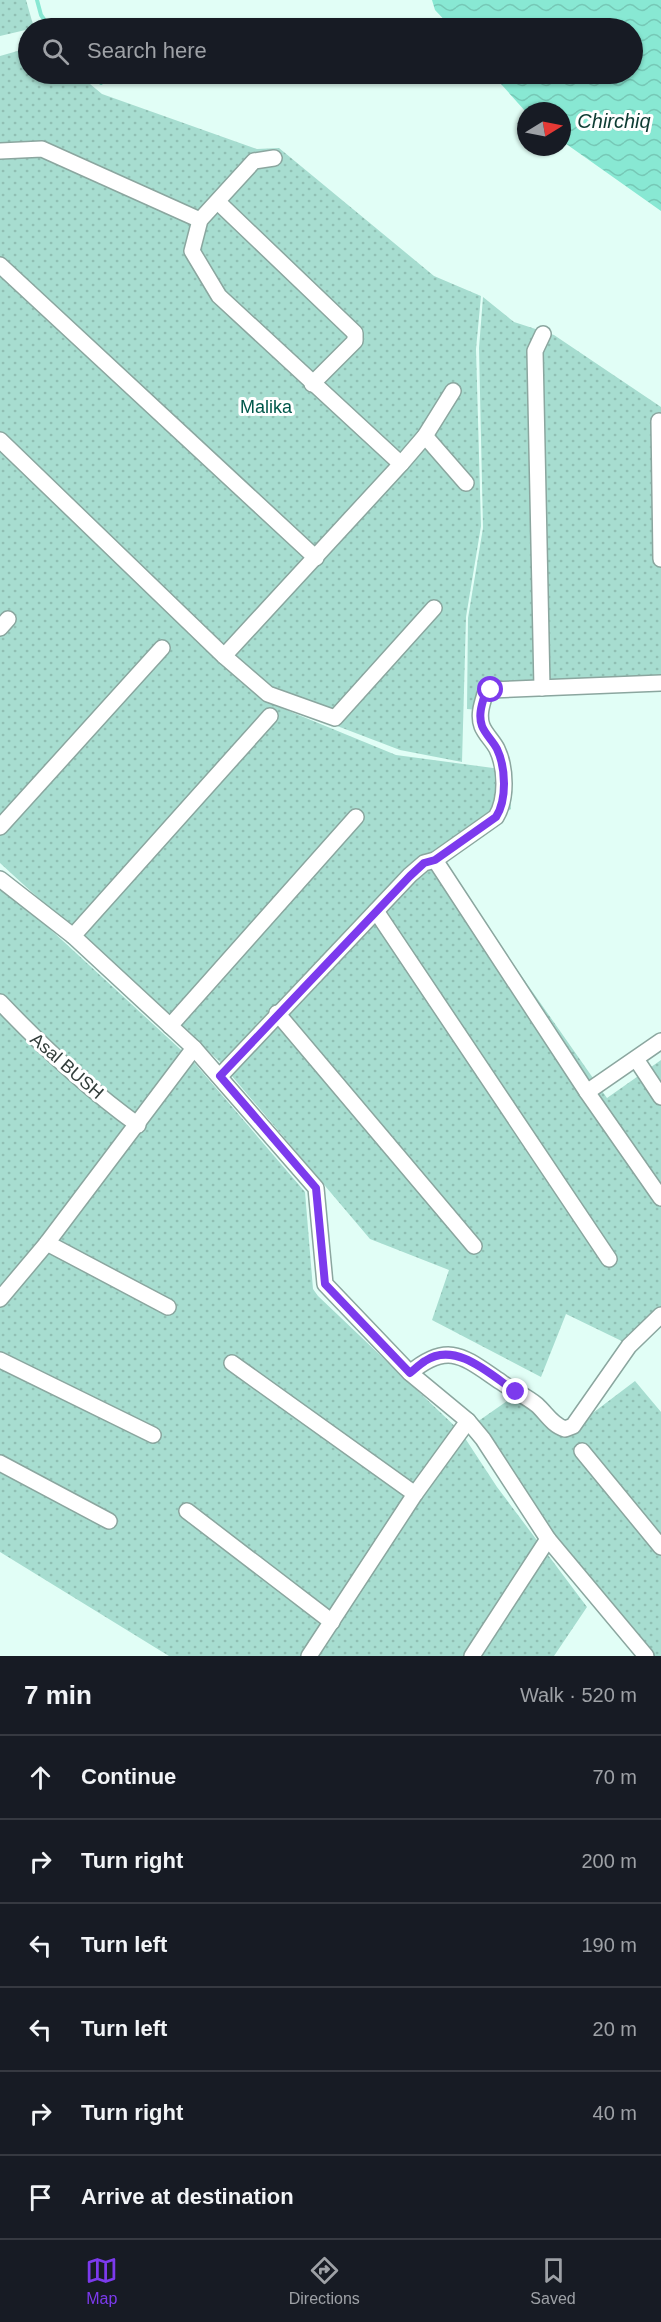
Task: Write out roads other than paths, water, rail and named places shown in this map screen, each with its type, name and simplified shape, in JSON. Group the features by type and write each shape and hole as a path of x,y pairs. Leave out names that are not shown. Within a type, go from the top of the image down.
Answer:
{"street":[{"path":"0,151 42,149 200,220"},
{"path":"274,158 254,161 200,220 192,251 219,297 401,464"},
{"path":"218,202 355,333 355,341 312,384"},
{"path":"0,265 316,558"},
{"path":"542,688 535,351 543,334"},
{"path":"224,656 401,464 425,436 453,391"},
{"path":"658,421 661,560"},
{"path":"425,436 466,483"},
{"path":"0,440 224,656 268,694 335,718 434,608"},
{"path":"0,827 162,648"},
{"path":"220,1076 277,1013 417,869 424,863 435,860 496,817 501,809 504,784 498,751 482,726 480,710 485,694 491,690 661,683"},
{"path":"73,936 270,716"},
{"path":"170,1026 356,817"},
{"path":"435,860 587,1092 661,1198"},
{"path":"0,879 73,936 194,1048 316,1188 325,1284 410,1373 468,1421 483,1439 548,1539 646,1656"},
{"path":"376,910 609,1258"},
{"name":"Asal BUSH","path":"0,1002 27,1030 117,1110 138,1125"},
{"path":"277,1013 474,1246"},
{"path":"587,1092 661,1041"},
{"path":"0,1299 47,1243 194,1048"},
{"path":"636,1059 661,1097"},
{"path":"47,1243 168,1307"},
{"path":"410,1373 426,1359 444,1354 465,1358 537,1405 558,1427 565,1429 573,1426 629,1346 661,1315"},
{"path":"0,1360 153,1435"},
{"path":"232,1364 415,1494"},
{"path":"309,1656 415,1494 468,1421"},
{"path":"582,1451 661,1546"},
{"path":"0,1462 110,1521"},
{"path":"187,1511 332,1622"},
{"path":"472,1656 548,1539"}],"water":[{"name":"Chirchiq","path":"432,0 661,0 661,211 571,147 571,102 517,102 501,84 643,84 643,18 443,18 435,10"}],"waterway":[{"path":"37,0 43,18"}],"park label":[{"name":"Malika","path":"266,407"}]}
